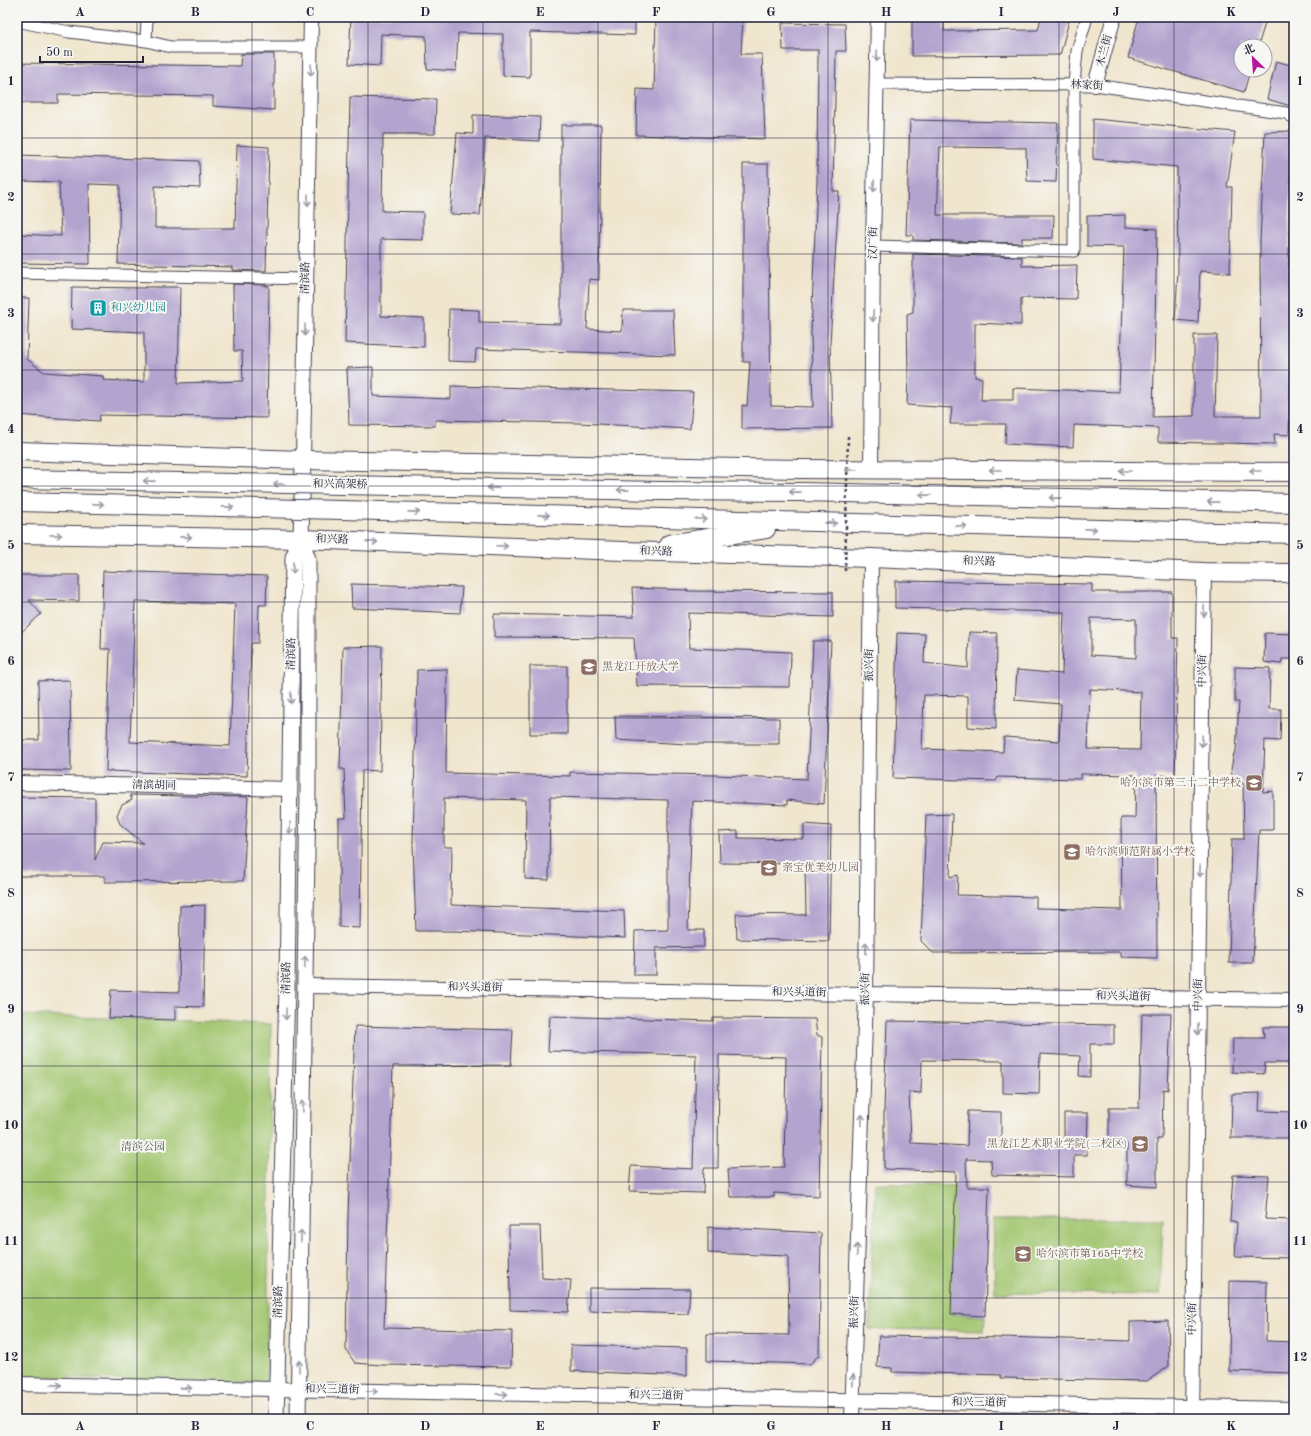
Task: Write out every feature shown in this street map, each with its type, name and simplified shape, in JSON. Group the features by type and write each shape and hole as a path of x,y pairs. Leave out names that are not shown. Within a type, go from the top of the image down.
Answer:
{"highway":[{"path":"20,450 303,460 801,469 1294,472"},
{"path":"662,491 801,469"},
{"name":"和兴高架桥","path":"17,479 662,491"},
{"path":"662,491 1294,503"},
{"path":"17,502 1294,534"},
{"path":"623,551 811,522"},
{"name":"和兴路","path":"22,537 301,539 623,551 871,558 1204,572 1294,573"}],"main road":[{"name":"清滨路","path":"298,1419 308,791 308,559 301,539 303,460"},
{"name":"清滨路","path":"276,1419 287,986 293,557 301,539"}],"street":[{"path":"146,41 147,17"},
{"name":"清滨路","path":"303,460 311,17"},
{"name":"汉广街","path":"871,470 878,17"},
{"path":"874,246 1074,251 1074,84 1077,51 1087,17"},
{"name":"木兰街","path":"1096,85 1114,17"},
{"path":"17,21 69,32 146,41 171,47 311,47"},
{"name":"林家街","path":"876,84 1096,85 1286,113 1294,118"},
{"path":"17,273 306,279"},
{"name":"振兴街","path":"852,1419 866,994 871,558"},
{"name":"中兴街","path":"1192,1413 1204,572"},
{"name":"清滨胡同","path":"17,783 290,789"},
{"name":"和兴头道街","path":"305,986 1294,1000"},
{"name":"和兴三道街","path":"17,1384 852,1400 1192,1413 1294,1409"}],"path":[{"path":"845,571 848,436"}],"green space":[{"name":"清滨公园","path":"17,1015 271,1024 267,1384 17,1376"},
{"path":"875,1183 956,1186 952,1314 985,1316 984,1331 869,1329"},
{"path":"993,1219 1163,1219 1160,1295 995,1293"}],"building":[{"path":"351,17 635,17 635,35 530,32 530,77 503,76 503,34 458,33 456,71 427,69 426,36 381,34 380,66 349,64"},
{"path":"656,17 743,17 741,54 762,54 765,139 636,135 637,89 654,90"},
{"path":"912,17 944,17 944,31 1038,30 1041,17 1070,17 1060,55 912,56"},
{"path":"1139,17 1267,17 1260,38 1233,38 1233,78 1248,78 1244,92 1128,58"},
{"path":"782,23 845,24 846,51 836,51 833,191 839,191 830,344 832,428 742,429 742,405 747,406 750,362 743,362 743,164 768,164 771,406 813,407 811,334 817,181 818,50 783,50"},
{"path":"241,54 274,54 274,110 213,106 213,96 58,94 58,103 17,103 17,63 240,66"},
{"path":"1276,61 1294,66 1294,107 1267,99"},
{"path":"350,97 436,99 435,134 383,134 382,211 423,212 423,240 381,239 381,316 424,318 424,347 345,343"},
{"path":"473,115 540,117 539,141 485,138 480,215 450,214 457,133 473,134"},
{"path":"1093,119 1235,132 1227,187 1232,187 1230,273 1200,271 1198,322 1175,320 1178,272 1177,167 1093,159"},
{"path":"910,120 1058,123 1056,182 1027,181 1026,148 940,147 937,215 1054,215 1053,238 1022,238 1022,243 913,240 913,235 906,235"},
{"path":"561,125 601,125 599,280 589,279 587,329 622,331 623,310 673,310 675,355 476,349 475,362 448,361 449,309 479,310 479,322 561,324"},
{"path":"1292,131 1289,270 1294,269 1294,284 1289,435 1274,434 1275,444 1158,442 1158,428 1074,425 1073,447 1005,444 1006,424 950,424 952,408 907,405 907,314 913,312 913,254 1022,257 1022,266 1077,265 1076,299 1021,298 1021,325 975,323 975,377 982,378 981,400 1013,400 1013,388 1119,392 1124,247 1087,246 1087,216 1125,215 1125,227 1157,229 1153,417 1194,416 1194,335 1217,335 1215,416 1261,416 1260,242 1265,132"},
{"path":"237,145 269,147 266,271 232,270 232,267 118,264 120,185 89,184 90,264 17,263 17,234 61,236 59,182 17,181 17,155 199,161 200,188 155,186 155,228 235,228"},
{"path":"233,284 269,286 267,418 100,415 99,421 17,415 17,298 29,298 27,359 44,372 103,376 103,380 144,382 144,332 71,329 72,287 180,287 178,383 243,381 242,351 234,351"},
{"path":"373,367 373,396 451,399 451,386 693,392 690,429 579,423 435,420 435,426 349,425 347,368"},
{"path":"103,571 267,576 266,605 259,605 258,643 251,643 247,776 106,771 110,649 101,649","holes":["135,601 235,604 230,746 130,742"]},
{"path":"17,575 79,575 79,601 29,600 41,614 17,636"},
{"path":"895,581 1092,584 1092,592 1172,592 1172,638 1178,638 1175,776 1156,775 1157,958 1121,957 1121,952 933,953 921,941 926,815 952,814 950,877 958,875 957,895 1036,897 1036,908 1122,910 1121,818 1135,818 1136,775 1081,774 1081,779 998,777 996,781 893,778 897,633 925,634 924,663 968,668 969,632 997,633 996,729 968,727 968,696 924,695 922,749 1003,752 1004,737 1059,741 1061,704 1015,700 1017,670 1062,674 1064,612 895,608","holes":["1091,618 1136,619 1136,658 1091,655","1090,689 1141,692 1140,750 1088,749"]},
{"path":"351,584 462,587 460,613 352,608"},
{"path":"632,588 687,591 833,592 833,617 688,613 689,648 791,652 790,687 637,686 634,638 494,637 494,614 634,617"},
{"path":"1265,633 1294,634 1294,659 1282,659 1281,664 1264,662"},
{"path":"813,641 831,641 824,804 787,800 787,805 692,801 688,930 704,930 704,947 656,948 656,975 634,975 635,931 668,930 668,800 550,797 549,880 525,879 526,800 444,798 444,847 452,847 451,905 624,911 625,938 452,931 416,931 413,843 417,670 447,669 446,773 570,776 570,772 715,775 807,779"},
{"path":"382,646 380,771 362,770 360,928 339,927 339,818 346,818 344,769 340,769 343,647"},
{"path":"530,666 567,666 567,734 530,734"},
{"path":"1235,667 1270,668 1269,709 1281,709 1280,741 1265,740 1263,792 1273,791 1273,830 1259,830 1253,963 1229,963 1232,839 1244,839 1243,783 1233,779 1231,769 1234,753 1236,751 1239,702 1235,702"},
{"path":"70,680 71,771 17,770 17,740 39,740 38,681"},
{"path":"615,716 779,718 779,744 687,744 616,740"},
{"path":"130,795 248,797 243,881 105,882 105,876 17,876 17,797 95,798 95,860 103,842 143,843 120,824 117,815 122,805 132,800"},
{"path":"804,824 831,826 829,941 737,939 736,914 806,915 805,864 720,863 719,832 738,831 738,838 804,839"},
{"path":"205,905 203,1007 175,1006 175,1020 109,1018 111,990 179,992 180,906"},
{"path":"1142,1014 1171,1014 1168,1090 1163,1089 1162,1139 1157,1139 1157,1187 1127,1185 1127,1144 1109,1143 1109,1108 1139,1108"},
{"path":"550,1016 713,1021 713,1018 815,1019 817,1035 822,1037 819,1196 774,1193 774,1197 730,1197 728,1169 784,1167 786,1057 719,1055 718,1168 704,1168 703,1193 629,1191 631,1166 693,1169 696,1055 548,1051"},
{"path":"887,1021 1114,1025 1114,1044 1090,1044 1090,1077 1079,1076 1080,1056 1040,1054 1039,1094 1003,1093 1003,1061 922,1060 921,1093 909,1092 911,1143 967,1146 968,1111 1001,1112 1001,1146 1064,1146 1064,1113 1088,1113 1087,1155 1074,1155 1074,1177 992,1175 991,1160 966,1159 967,1187 989,1187 985,1316 951,1314 956,1172 884,1169"},
{"path":"355,1026 513,1030 511,1065 393,1066 384,1328 512,1331 511,1367 382,1365 355,1363 346,1350 348,1215"},
{"path":"1263,1027 1294,1027 1294,1063 1265,1063 1264,1074 1232,1072 1233,1038 1264,1038"},
{"path":"1260,1093 1259,1111 1294,1112 1294,1138 1231,1138 1232,1094"},
{"path":"1233,1175 1269,1176 1265,1219 1294,1220 1294,1258 1235,1257 1237,1222 1230,1222"},
{"path":"509,1226 540,1226 542,1278 571,1280 568,1312 510,1310"},
{"path":"708,1227 821,1233 819,1355 810,1364 707,1361 707,1334 789,1335 788,1256 708,1253"},
{"path":"1230,1281 1267,1282 1266,1341 1294,1342 1294,1373 1229,1371"},
{"path":"589,1288 690,1289 688,1314 589,1311"},
{"path":"1168,1321 1169,1366 1147,1381 1001,1378 1001,1375 892,1372 892,1368 877,1367 879,1336 1001,1337 1130,1341 1130,1322"},
{"path":"571,1345 687,1348 687,1376 571,1371"}],"place":[{"name":"和兴幼儿园","path":"98,308"},
{"name":"黑龙江开放大学","path":"589,667"},
{"name":"哈尔滨市第三十二中学校","path":"1254,783"},
{"name":"哈尔滨师范附属小学校","path":"1072,852"},
{"name":"亲宝优美幼儿园","path":"769,868"},
{"name":"黑龙江艺术职业学院(二校区)","path":"1140,1144"},
{"name":"哈尔滨市第165中学校","path":"1023,1254"}]}
